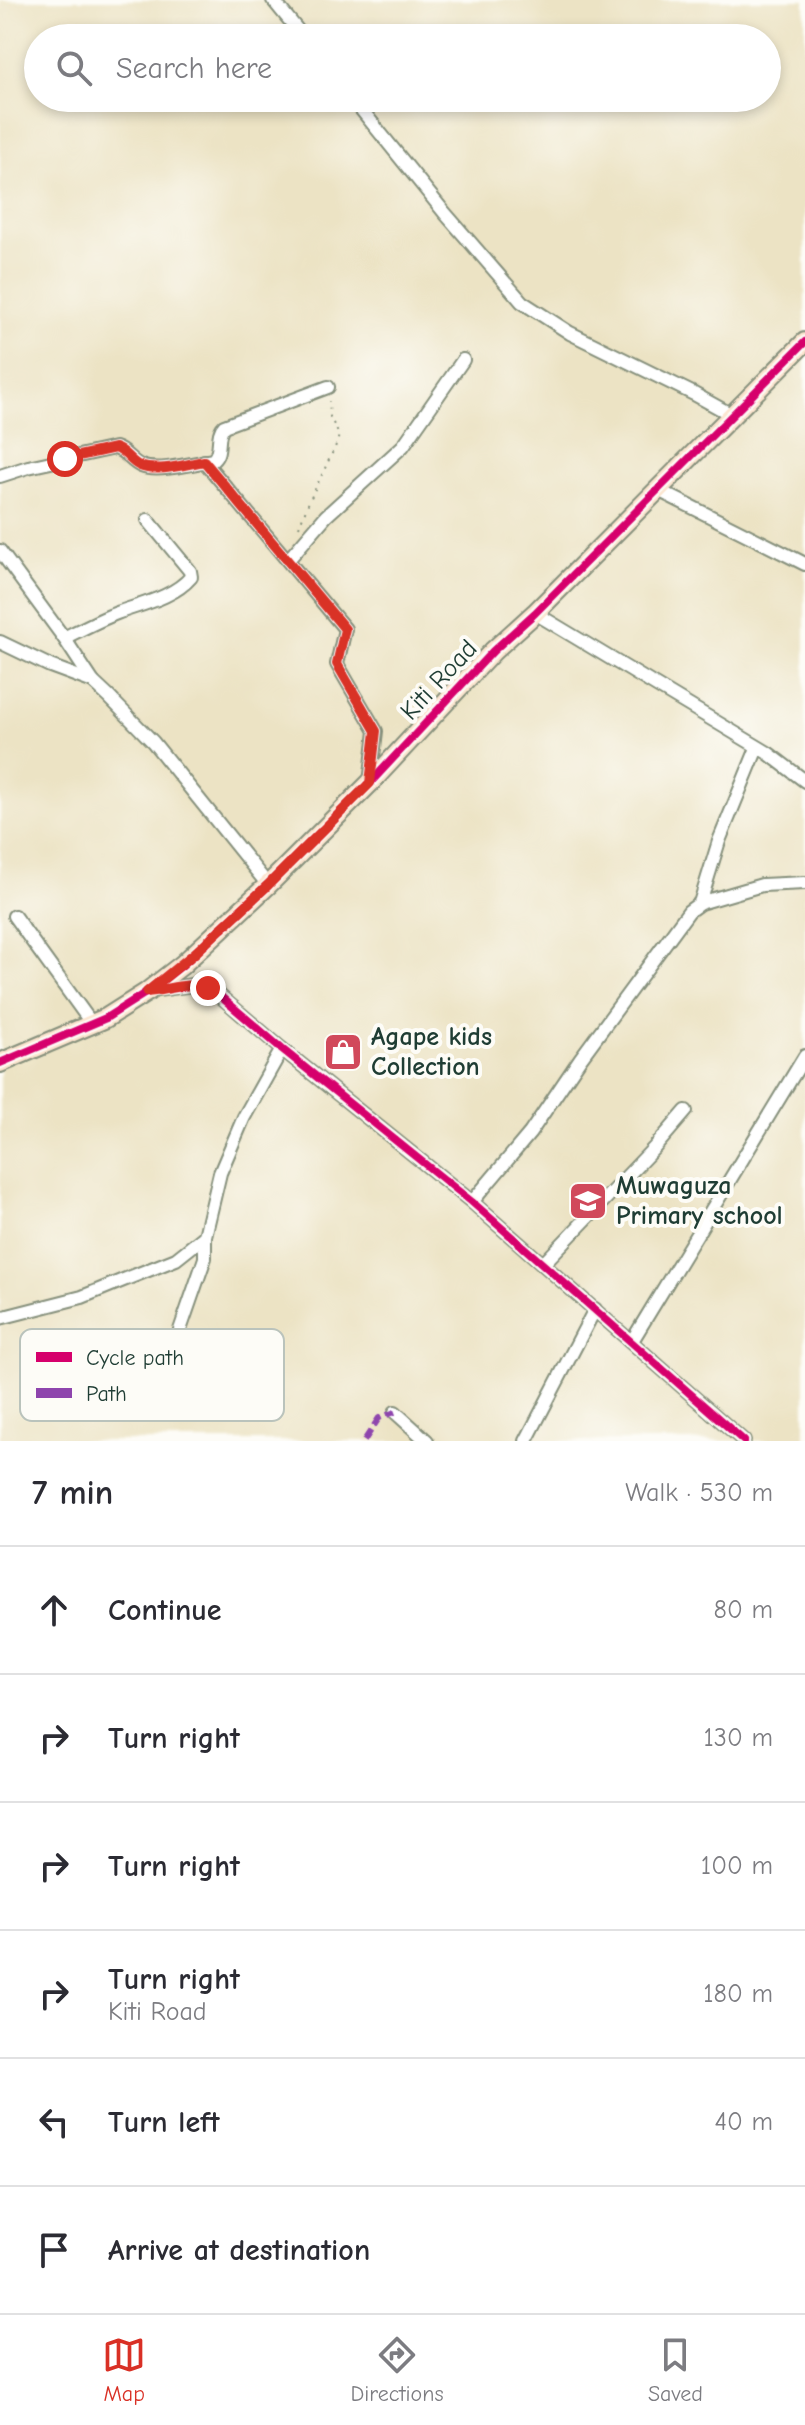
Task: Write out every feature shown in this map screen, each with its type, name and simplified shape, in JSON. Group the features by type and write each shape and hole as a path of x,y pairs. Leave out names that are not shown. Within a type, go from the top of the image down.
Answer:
{"street":[{"path":"273,0 293,24"},
{"path":"363,112 522,302 570,333 732,415"},
{"name":"Kiti Road","path":"0,1063 124,1007 182,965 370,783 493,651 535,613 805,342"},
{"path":"288,560 326,516 403,446 463,360"},
{"path":"0,476 115,448 144,467 213,460 217,456 220,431 224,426 328,387"},
{"path":"204,461 345,629 337,664 376,731 370,783"},
{"path":"658,490 805,564"},
{"path":"64,638 160,597 184,585 191,577 190,571 148,520"},
{"path":"0,551 93,682 153,742 268,885"},
{"path":"535,613 757,748 805,781"},
{"path":"0,642 93,682"},
{"path":"700,903 719,841 757,748"},
{"path":"472,1202 530,1133 580,1059 689,911 700,903 762,885 805,883"},
{"path":"14,916 92,1024"},
{"path":"147,992 193,985 208,988 220,996 472,1202 744,1441"},
{"path":"180,1329 205,1258 205,1236 220,1173 244,1117 282,1049"},
{"path":"632,1341 805,1056"},
{"path":"543,1264 686,1111"},
{"path":"0,1318 95,1292 176,1259 205,1236"},
{"path":"526,1441 595,1309"},
{"path":"395,1412 427,1441"}],"path":[{"path":"297,533 339,435 330,417 328,387"}],"marked path":[{"path":"364,1441 379,1418 395,1412"}],"cycle path":[{"path":"0,1063 106,1018 182,965 268,885 370,783 493,651 535,613 805,342"},
{"path":"151,991 193,985 208,988 220,996 472,1202 744,1441"}],"place":[{"name":"Agape kids Collection","path":"343,1052"},
{"name":"Muwaguza Primary school","path":"588,1201"}],"route":[{"path":"65,459 118,448 134,463 144,467 204,461 345,629 337,664 376,731 370,783 268,885 182,965 147,992 193,985 208,988"}]}
